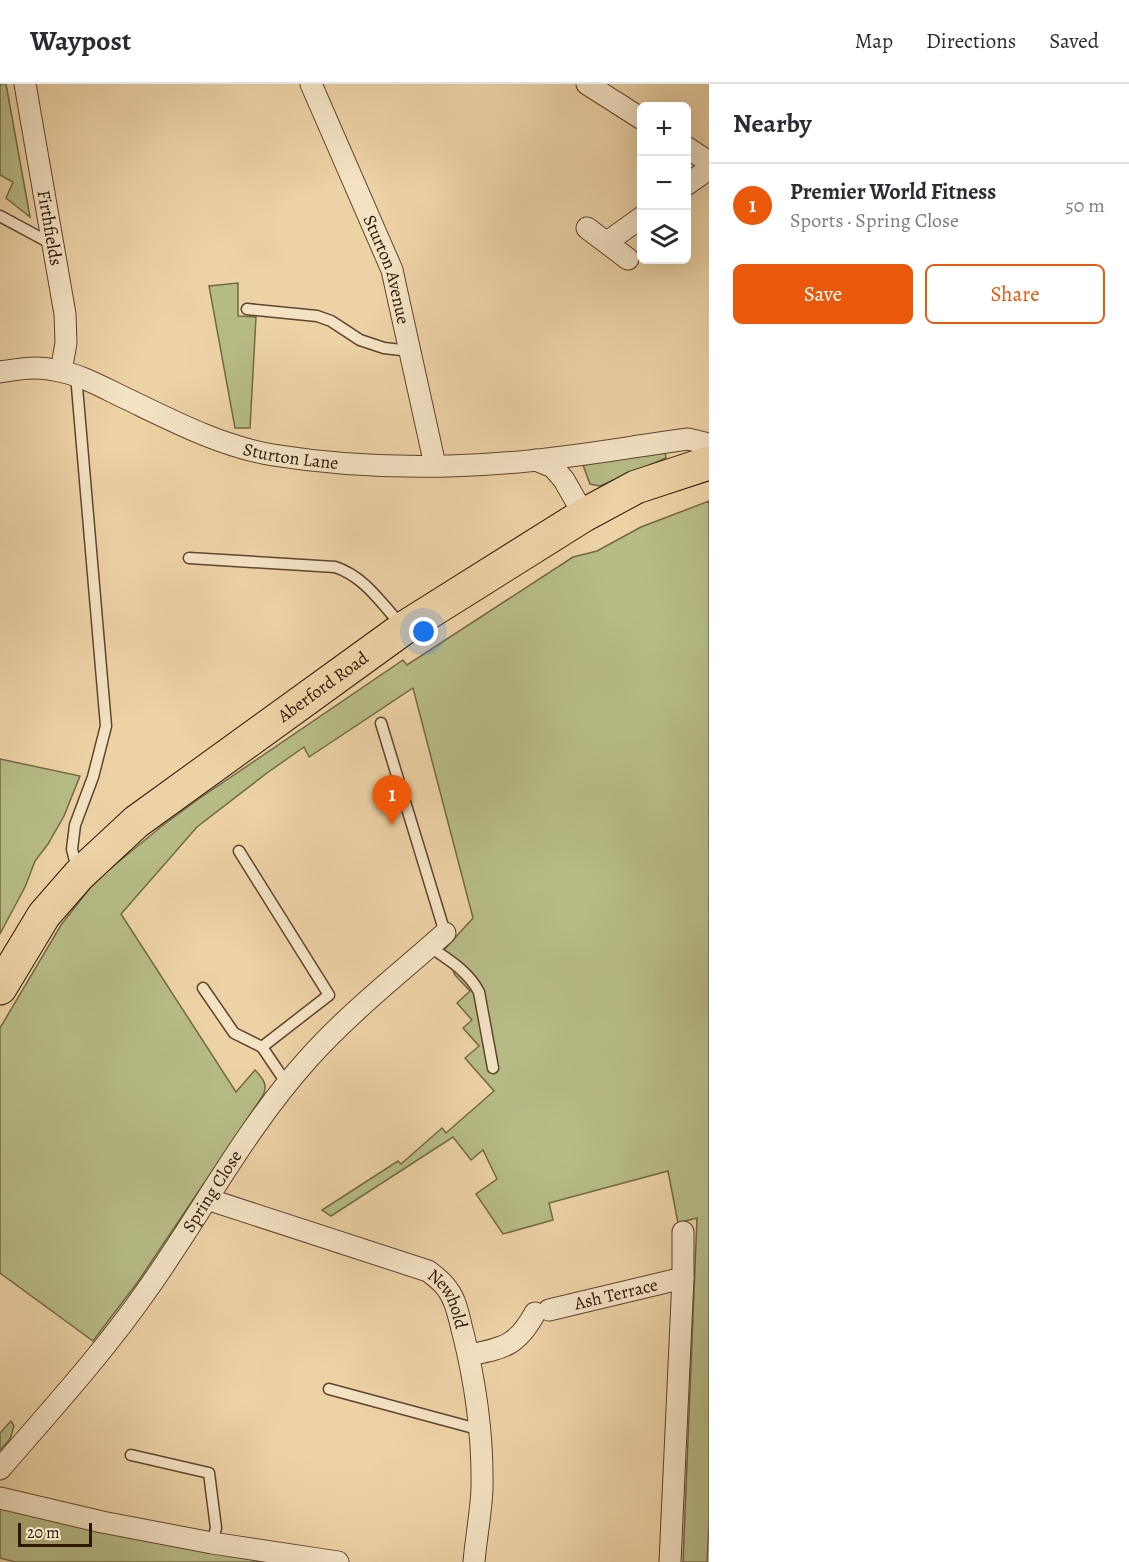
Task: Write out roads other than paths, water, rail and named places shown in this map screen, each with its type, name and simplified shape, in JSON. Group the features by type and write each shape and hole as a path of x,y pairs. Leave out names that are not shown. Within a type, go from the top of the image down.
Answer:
{"main road":[{"name":"Aberford Road","path":"0,988 44,915 79,875 136,822 404,628 584,515 636,488 709,462"}],"street":[{"name":"Firthfields","path":"25,84 66,328 69,373"},
{"name":"Sturton Avenue","path":"311,84 392,270 435,465"},
{"path":"587,84 637,116"},
{"path":"691,150 709,162"},
{"path":"691,182 709,169"},
{"path":"607,242 637,221"},
{"path":"587,228 628,259"},
{"path":"0,372 38,368 69,373"},
{"name":"Sturton Lane","path":"69,373 222,443 272,455 318,460 473,465 536,460 688,439 709,444"},
{"path":"536,460 553,467 584,515"},
{"name":"Spring Close","path":"0,1468 99,1356 148,1289 287,1084 308,1058 340,1026 437,940"},
{"name":"Newhold","path":"207,1199 428,1271 450,1291 456,1304 469,1355 481,1430 482,1491 474,1562"},
{"path":"670,1562 682,1232"},
{"name":"Ash Terrace","path":"469,1355 500,1349 526,1331 542,1311 682,1278"},
{"path":"0,1498 102,1522 212,1543 338,1562"}],"lane":[{"path":"0,216 52,244"},
{"path":"247,309 317,316 331,321 360,340 384,348 411,351"},
{"path":"69,373 106,726 93,777 75,825 72,849 79,875"},
{"path":"189,558 335,567 357,577 404,628"},
{"path":"381,723 437,940 476,986 482,1004 493,1068"},
{"path":"240,851 329,995 262,1047"},
{"path":"203,988 234,1033 262,1047 287,1084"},
{"path":"328,1389 481,1430"},
{"path":"131,1455 209,1473 216,1528 212,1543"}],"place":[{"name":"Premier World Fitness","path":"392,825"}]}
